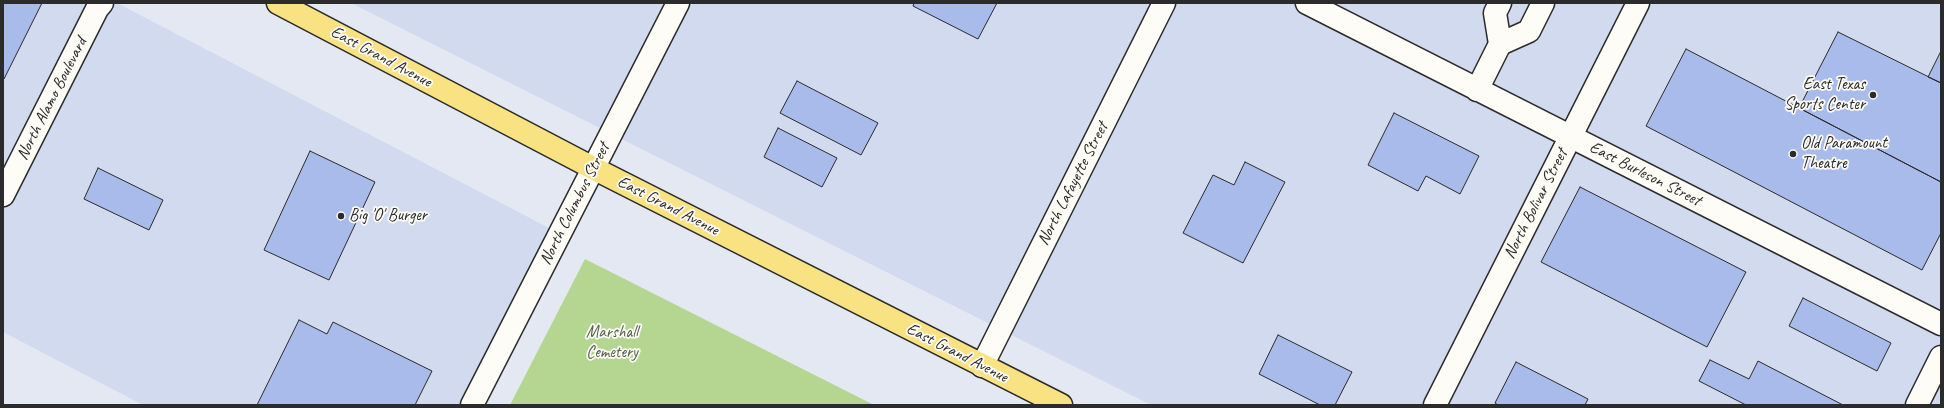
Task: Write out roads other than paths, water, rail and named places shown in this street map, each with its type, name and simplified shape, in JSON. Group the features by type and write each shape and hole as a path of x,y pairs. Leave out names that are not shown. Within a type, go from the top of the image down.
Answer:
{"highway":[{"name":"East Grand Avenue","path":"278,3 593,168 1061,405"}],"street":[{"name":"North Alamo Boulevard","path":"3,195 97,9 102,3"},
{"name":"North Columbus Street","path":"472,405 678,3"},
{"name":"North Lafayette Street","path":"982,366 1164,3"},
{"name":"East Burleson Street","path":"1307,3 1941,324"},
{"path":"1477,90 1500,44 1495,13 1500,3"},
{"path":"1500,44 1529,30 1543,3"},
{"name":"North Bolivar Street","path":"1435,405 1638,3"},
{"path":"1917,405 1941,357"}],"place":[{"name":"East Texas Sports Center","path":"1873,95"},
{"name":"Old Paramount Theatre","path":"1793,154"},
{"name":"Big 'O' Burger","path":"341,216"}],"park label":[{"name":"Marshall Cemetery","path":"612,343"}]}
